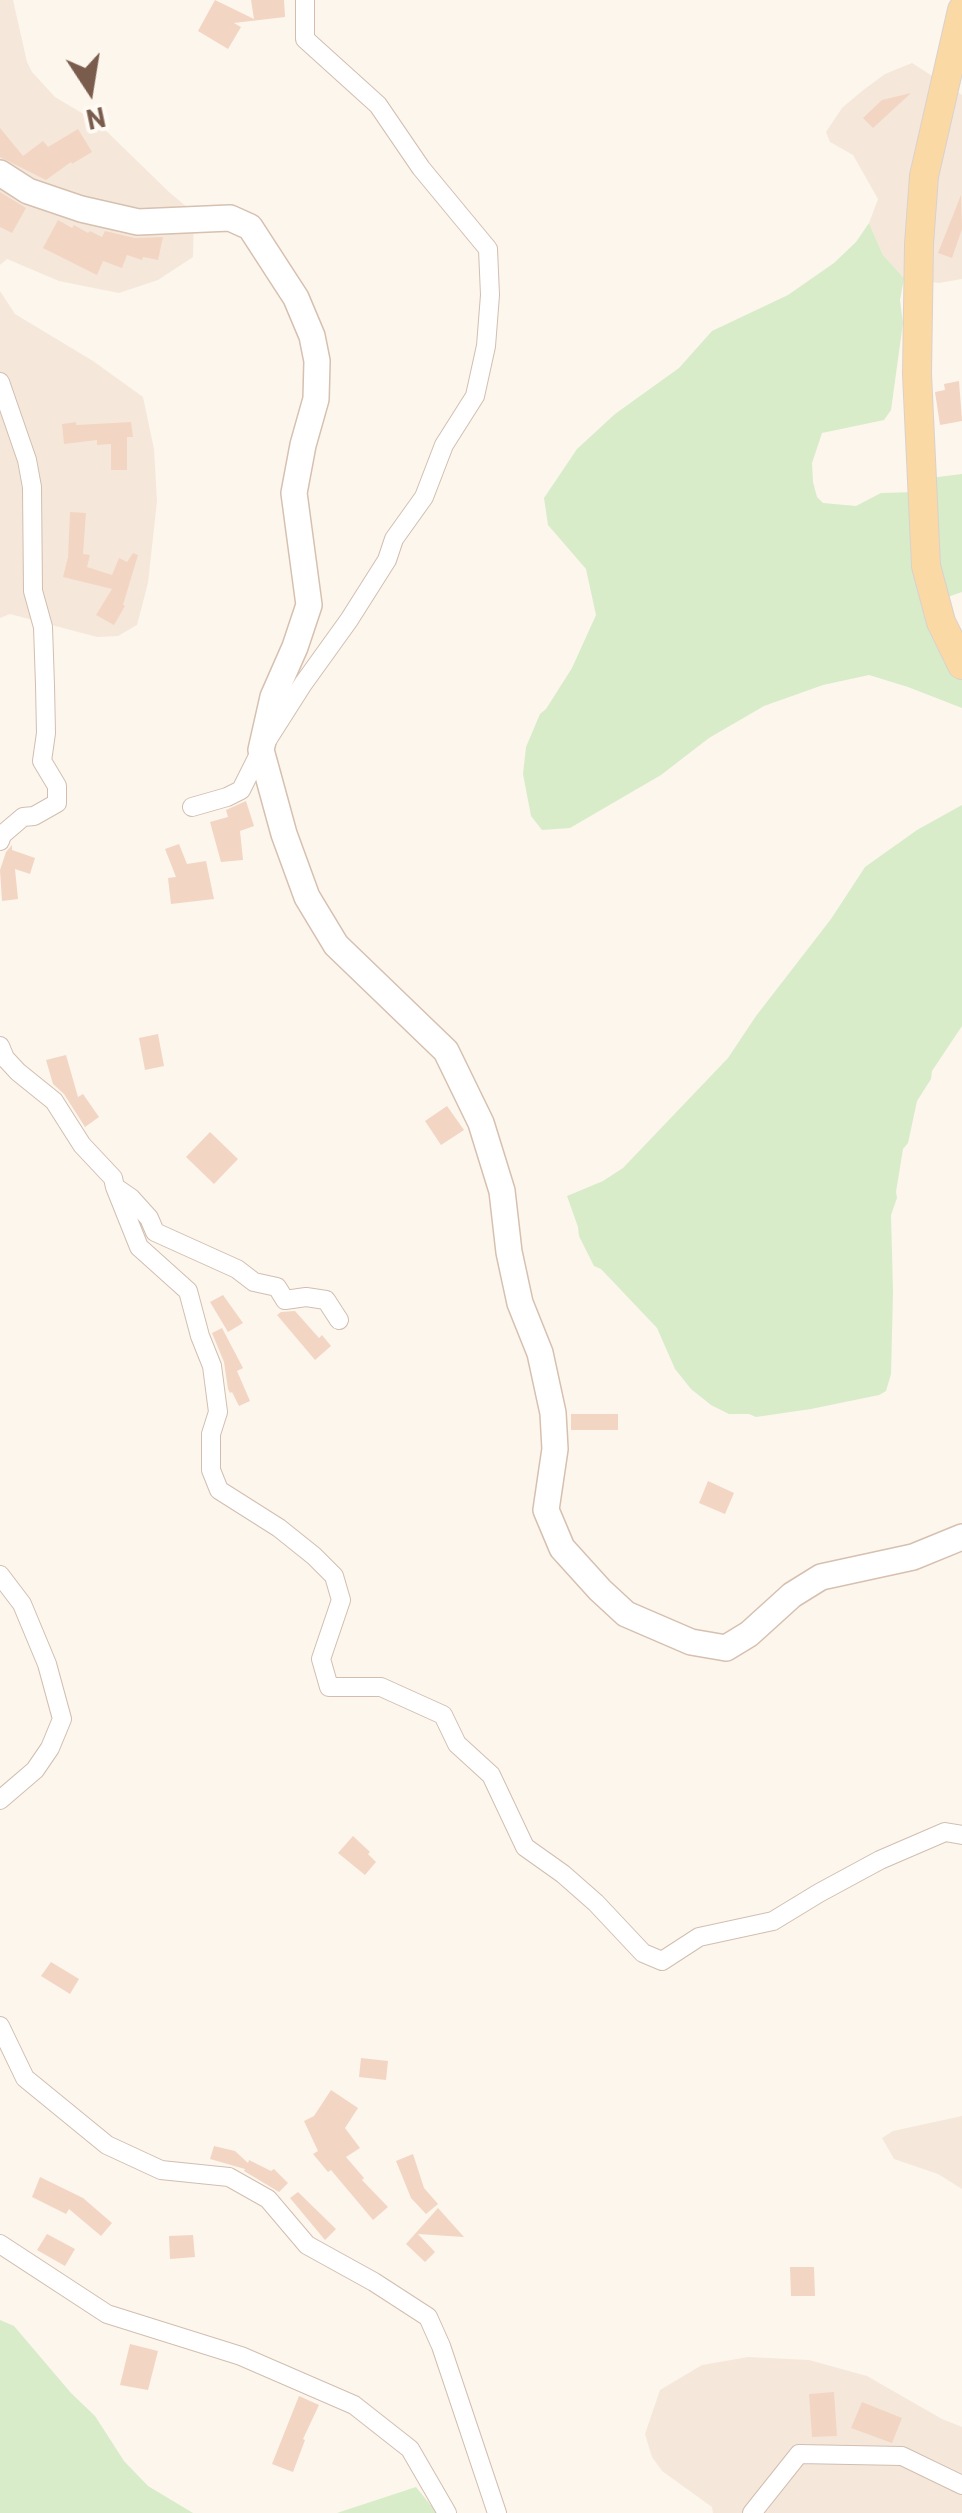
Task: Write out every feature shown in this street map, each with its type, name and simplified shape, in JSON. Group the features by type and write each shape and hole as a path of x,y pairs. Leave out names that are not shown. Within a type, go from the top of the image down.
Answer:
{"main road":[{"path":"962,10 924,176 917,374 926,566 941,622 962,664"},
{"path":"0,174 28,191 82,210 138,222 230,218 250,227 296,298 312,336 317,362 316,399 294,493 308,604 273,697 261,750 284,834 307,897 336,946 446,1051 481,1123 502,1191 520,1303 540,1353 554,1413 546,1510 562,1548 626,1614 691,1642 726,1648 821,1577 913,1557 962,1538"}],"street":[{"path":"192,807 241,790 261,750 424,497 444,445 475,396 486,346 488,250 421,168 378,105 305,38 305,0"},
{"path":"0,382 27,460 32,488 33,591 43,627 46,732 42,761 56,786 57,803 34,816 23,817 2,835 0,842"},
{"path":"0,1046 18,1072 54,1101 82,1145 114,1178 139,1247 188,1291 212,1366 218,1412 212,1434 212,1470 219,1490 279,1528 334,1576 342,1600 321,1659 329,1688 381,1687 443,1715 457,1744 492,1775 525,1847 596,1903 643,1953 662,1960 699,1938 773,1921 880,1860 944,1832 962,1835"},
{"path":"115,1187 149,1218 155,1232 237,1269 254,1282 277,1287 285,1300 326,1300 340,1320"},
{"path":"0,1575 22,1604 47,1664 62,1719 50,1748 34,1770 0,1800"},
{"path":"0,2026 25,2078 107,2145 161,2170 229,2177 268,2198 307,2245 428,2317 497,2513"},
{"path":"0,2244 107,2314 240,2356 354,2405 410,2449 447,2513"},
{"path":"752,2513 799,2454 902,2456 962,2484"}],"shaded area":[{"path":"0,0 13,0 32,72 55,97 97,122 194,213 193,257 158,280 119,293 59,281 7,259 0,265"},
{"path":"912,63 962,95 962,279 939,283 904,278 883,255 869,223 878,199 853,155 830,142 826,132 842,108 862,91 885,74"},
{"path":"0,291 15,314 93,361 143,397 154,449 157,501 148,583 137,625 118,636 97,637 10,614 0,618"},
{"path":"962,2116 962,2189 938,2174 894,2159 882,2138 893,2131"},
{"path":"748,2357 809,2360 867,2376 962,2427 962,2513 713,2513 712,2507 662,2471 652,2457 645,2434 660,2390 702,2365"}],"green space":[{"path":"869,223 883,255 904,278 900,300 903,323 891,410 884,420 822,433 812,463 813,482 823,503 856,506 881,493 917,492 962,678 962,708 869,675 823,685 764,706 709,738 661,775 570,828 542,830 531,816 523,774 526,747 540,714 572,668 596,615 586,569 548,525 544,498 577,449 615,414 679,368 712,331 788,295 834,263"},
{"path":"962,474 962,592 942,599 930,478"},
{"path":"962,805 962,1026 917,1101 908,1143 903,1149 891,1215 891,1374 886,1391 811,1409 756,1417 729,1414 691,1389 675,1369 657,1328 594,1266 579,1236 567,1196 623,1168 728,1058 865,867 917,830"},
{"path":"0,2320 14,2326 95,2416 124,2461 148,2486 193,2513 0,2513"},
{"path":"416,2487 437,2513 337,2513"}],"building":[{"path":"215,0 254,19 251,0 284,0 285,17 234,23 241,27 228,49 198,31"},
{"path":"911,93 873,128 863,118 882,100"},
{"path":"0,128 23,156 43,141 48,147 78,129 92,152 46,180 0,157"},
{"path":"0,192 26,208 12,233 0,227"},
{"path":"961,195 962,229 952,258 938,253"},
{"path":"58,220 102,237 105,231 135,238 163,237 158,260 127,255 122,268 103,261 97,275 43,248"},
{"path":"959,381 962,421 940,425 935,392 945,390 944,384"},
{"path":"131,422 133,437 127,437 127,470 111,470 111,444 97,445 97,440 64,444 62,424"},
{"path":"70,512 86,513 83,554 90,555 87,567 112,575 119,558 127,562 133,553 138,555 125,606 114,625 96,615 112,589 63,577"},
{"path":"246,801 254,826 240,831 243,860 221,862 210,822 228,817 226,810"},
{"path":"179,844 187,864 206,861 214,899 171,904 168,878 176,877 165,849"},
{"path":"12,845 12,850 35,858 30,874 15,869 18,899 2,901 0,870"},
{"path":"158,1034 164,1066 145,1070 139,1038"},
{"path":"66,1055 78,1097 83,1094 99,1117 85,1127 53,1084 46,1060"},
{"path":"447,1106 464,1130 441,1145 425,1121"},
{"path":"210,1132 238,1159 214,1184 186,1157"},
{"path":"223,1295 243,1323 228,1332 210,1302"},
{"path":"295,1311 331,1346 315,1360 277,1315"},
{"path":"222,1328 243,1368 237,1371 250,1401 239,1406 228,1389 224,1362 212,1333"},
{"path":"571,1414 618,1414 618,1430 571,1430"},
{"path":"708,1481 734,1493 725,1514 699,1503"},
{"path":"353,1836 376,1862 365,1875 338,1853"},
{"path":"51,1962 79,1979 70,1994 41,1976"},
{"path":"361,2058 388,2061 386,2080 359,2077"},
{"path":"331,2090 358,2108 345,2128 360,2148 346,2157 388,2207 373,2220 313,2154 318,2151 304,2121 314,2116"},
{"path":"214,2146 235,2151 248,2163 249,2160 274,2169 288,2183 279,2192 245,2169 210,2159"},
{"path":"413,2154 424,2188 438,2204 426,2214 411,2198 396,2161"},
{"path":"40,2177 83,2198 112,2223 101,2236 69,2209 66,2214 32,2197"},
{"path":"298,2192 336,2229 325,2240 290,2198"},
{"path":"438,2208 464,2237 418,2234 435,2252 425,2262 406,2244"},
{"path":"47,2234 75,2249 65,2266 37,2250"},
{"path":"193,2235 195,2257 170,2259 169,2236"},
{"path":"790,2267 814,2267 815,2296 791,2296"},
{"path":"130,2344 158,2351 148,2390 120,2385"},
{"path":"834,2392 837,2436 812,2437 809,2394"},
{"path":"299,2396 319,2405 293,2472 272,2464"},
{"path":"862,2402 902,2418 892,2443 851,2428"}]}
